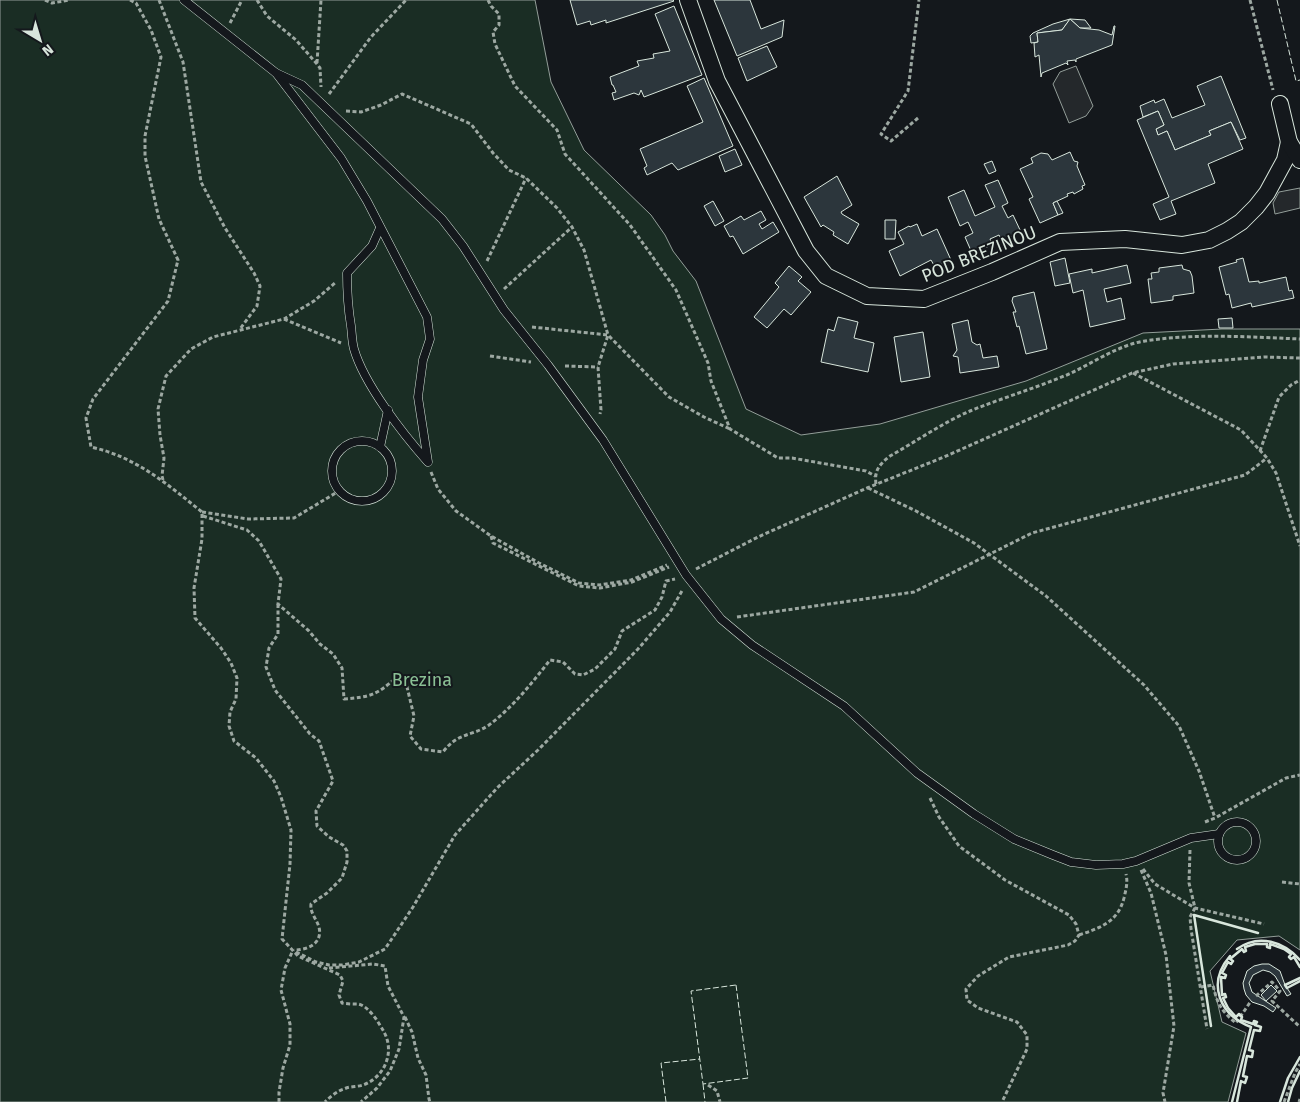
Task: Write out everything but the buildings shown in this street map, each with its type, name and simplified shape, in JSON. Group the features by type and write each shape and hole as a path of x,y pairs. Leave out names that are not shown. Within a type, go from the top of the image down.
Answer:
{"street":[{"name":"POD BREZINOU","path":"688,0 717,81 806,251 826,276 867,296 924,299 1060,242 1125,239 1182,245 1209,240 1241,222 1271,195 1285,160 1289,142"},
{"path":"1277,100 1289,142 1300,160"}],"lane":[{"path":"184,0 276,73 342,158 380,228 427,317 430,339 423,360 418,396 428,462"},
{"path":"276,73 302,85 323,103 442,219 463,246 516,326 548,365 591,424 631,484 686,575 721,619 752,646 844,706 917,773 974,814 1014,839 1071,862 1096,865 1123,864 1136,861 1191,838 1220,834 1228,824 1240,823 1250,827 1254,831 1256,845 1248,857 1234,860 1228,858 1219,848 1220,834"},
{"path":"380,228 372,246 347,273 347,294 353,348 363,371 388,410 409,441 428,462"},
{"path":"380,447 388,410"},
{"path":"364,441 380,447 389,459 391,466 389,482 385,490 362,501 354,500 339,491 332,475 332,467 334,458 340,450 355,442 364,441"}],"path":[{"path":"45,0 52,3 70,0"},
{"path":"130,0 136,3 151,30 162,57 145,136 145,156 159,219 178,260 168,301 93,399 86,418 91,447 112,452 138,464 164,482 202,514 247,530 259,541 281,580 278,604 278,634 269,648 266,667 275,690 310,734 319,741 333,781 316,811 317,826 328,837 343,845 347,851 342,878 327,893 311,904 310,909 319,927 319,936 313,946 303,950 293,950"},
{"path":"159,0 183,62 201,182 225,228 254,273 260,286 257,306 240,329"},
{"path":"225,32 242,0"},
{"path":"257,0 267,16 296,40 317,64 322,0"},
{"path":"323,103 371,37 406,0"},
{"path":"488,0 499,14 499,25 493,32 495,44 515,86 557,130 565,154 630,225 676,290 708,363 711,381 730,429"},
{"path":"918,118 891,141 881,134 908,91 919,0"},
{"path":"1250,0 1277,100"},
{"path":"330,111 361,112 402,94 470,124 509,170 526,178 557,208 572,227 584,250 608,335 669,397 730,429 778,458 792,458 866,471 875,476"},
{"path":"487,284 487,258 526,178"},
{"path":"495,297 572,227"},
{"path":"164,482 162,476 164,458 158,409 166,376 191,349 213,337 284,319 314,301 347,273"},
{"path":"284,319 353,348"},
{"path":"516,326 608,335"},
{"path":"591,424 598,419 601,410 598,367 608,335"},
{"path":"876,484 875,476 880,464 890,456 968,412 1068,374 1133,344 1170,338 1215,336 1300,339"},
{"path":"490,356 574,368 598,367"},
{"path":"278,604 333,654 342,668 344,699 360,698 378,693 396,678 407,687 412,706 414,716 410,736 421,749 443,752 451,741 488,725 528,688 550,660 563,662 575,674 583,675 595,669 615,649 622,631 655,610 662,597 666,581 686,575 758,538 876,484 944,457 1132,373 1173,364 1264,358 1300,358"},
{"path":"1132,373 1241,430 1267,458 1276,473 1300,546"},
{"path":"1260,451 1279,397 1291,385 1300,380"},
{"path":"721,619 914,592 1032,533 1245,475 1267,458"},
{"path":"428,462 438,489 456,511 491,536 579,583 599,585 631,580 663,567"},
{"path":"867,488 916,511 974,543 1046,596 1144,685 1179,726 1199,771 1215,818 1286,778 1300,775"},
{"path":"202,514 248,519 294,518 339,491"},
{"path":"202,514 202,539 194,588 195,618 226,655 238,678 236,699 230,712 229,726 234,741 256,758 274,780 291,830 290,864 282,939 298,956 340,975 343,981 338,995 342,1003 360,1004 367,1010 378,1022 388,1040 390,1048 381,1073 364,1085 343,1089 325,1102"},
{"path":"491,536 493,543 579,586 600,588 632,582 664,570 677,561"},
{"path":"293,950 328,966 359,962 385,949 414,907 455,835 497,788 538,750 638,650 670,612 686,583 686,575"},
{"path":"917,773 940,817 959,846 1005,880 1070,915 1076,924 1079,935"},
{"path":"1191,838 1189,883 1195,908 1190,917 1190,929 1207,1030"},
{"path":"1136,861 1155,884 1195,908 1264,924"},
{"path":"1136,861 1151,893 1166,954 1174,1026 1163,1093 1165,1102"},
{"path":"1002,1102 1027,1049 1027,1035 1017,1022 978,1008 967,1000 966,989 978,976 1009,957 1068,945 1075,941 1079,935 1098,929 1114,919 1122,904 1128,883 1123,864"},
{"path":"1282,882 1300,884"},
{"path":"279,1102 278,1092 290,1045 290,1024 283,1003 284,968 293,950"},
{"path":"326,968 347,968 373,964 385,966 388,986 412,1032 418,1058 426,1075 430,1102"},
{"path":"1256,996 1272,982 1280,991 1272,1001 1300,1028"},
{"path":"1201,987 1213,984 1216,1000 1224,1012 1236,1023 1251,1001"},
{"path":"361,1102 377,1088 390,1071 399,1049 404,1017"},
{"path":"1284,1102 1294,1073 1300,1064"},
{"path":"708,1086 717,1091 720,1102"}],"green space":[{"name":"Brezina","path":"0,0 535,0 551,82 584,150 651,215 665,235 673,251 696,281 746,409 801,435 880,424 1026,381 1143,333 1222,329 1300,329 1300,950 1279,936 1237,940 1210,971 1222,1022 1246,1033 1228,1102 0,1102"}],"shaded area":[{"path":"1076,66 1093,106 1086,116 1069,123 1053,84 1060,72"},
{"path":"1300,188 1300,208 1275,214 1273,203 1279,192"}],"fence":[{"path":"1277,0 1296,81 1300,80"},
{"path":"736,985 748,1078 703,1084 691,991 736,985"},
{"path":"666,1102 661,1063 700,1059"},
{"path":"703,1084 705,1102"}],"wall":[{"path":"1211,1026 1194,915 1258,933"},
{"path":"1237,949 1254,941 1271,942 1286,948 1300,960"},
{"path":"1237,1102 1241,1081 1245,1083 1247,1077 1243,1076 1247,1056 1252,1057 1253,1051 1249,1050 1254,1030 1260,1031 1261,1027 1255,1025 1257,1022 1254,1021 1253,1024 1241,1020 1242,1017 1239,1014 1236,1017 1228,1008 1223,998 1226,997 1225,994 1222,995 1221,977 1225,978 1226,975 1222,973 1228,962 1231,964 1233,961 1230,959 1242,949 1244,952 1246,951 1245,947 1255,944 1267,944 1267,947 1270,948 1270,944 1284,949 1291,954 1289,957 1291,959 1294,957 1300,967"},
{"path":"1230,956 1219,977 1218,988 1220,998 1224,1007 1231,1015 1251,1027 1232,1102"},
{"path":"1300,978 1285,985 1287,988 1300,981"},
{"path":"1280,1102 1288,1078 1300,1057"},
{"path":"1288,1102 1300,1071"}]}
